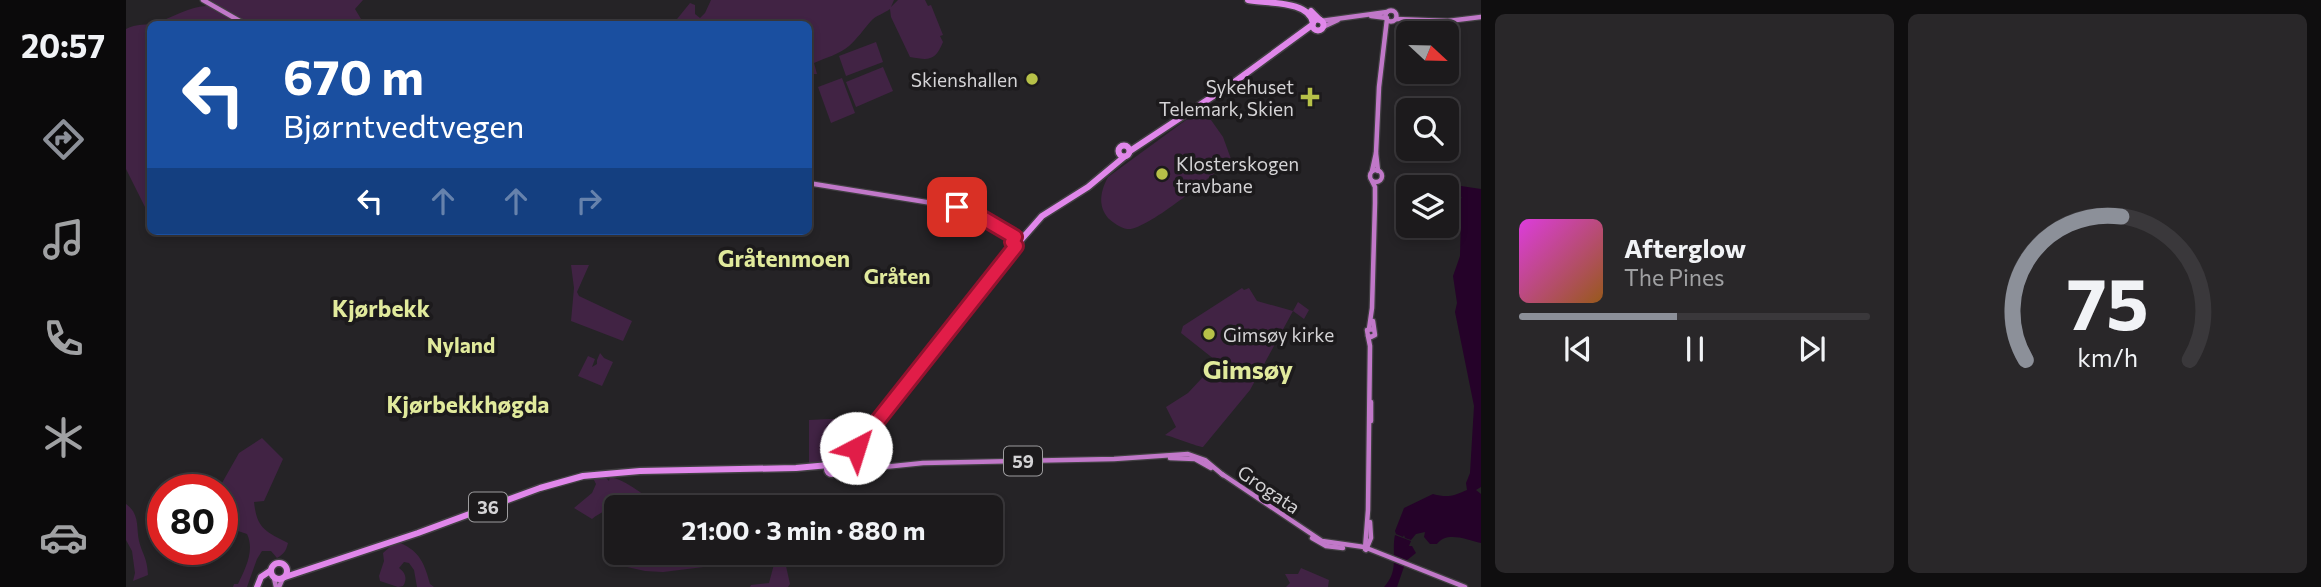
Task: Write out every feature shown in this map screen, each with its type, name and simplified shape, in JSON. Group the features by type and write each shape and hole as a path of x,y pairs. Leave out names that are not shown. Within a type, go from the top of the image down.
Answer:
{"highway":[{"path":"1248,0 1298,4 1309,9 1318,24"},
{"name":"36","path":"301,570 276,563 272,575 284,577 569,477 601,471 832,467 834,460 856,448 962,314 1015,241 1046,209 1091,184 1121,155 1120,147 1128,148 1142,142 1196,109 1318,24"},
{"path":"284,577 287,568"},
{"path":"258,587 261,578 272,575"}],"main road":[{"path":"203,0 240,21"},
{"path":"1318,24 1392,10 1430,21"},
{"path":"1387,12 1391,19"},
{"path":"1365,549 1371,337 1376,333 1371,329 1375,181 1370,176 1375,171 1382,62 1391,19 1396,12"},
{"path":"1318,24 1372,16 1430,21"},
{"path":"1456,21 1481,17"},
{"path":"1375,171 1382,177 1375,181"},
{"path":"812,184 957,207 981,217 1015,241"},
{"name":"Grogata","path":"832,467 873,470 933,464 1194,457 1209,463 1298,526 1327,543 1365,549"},
{"path":"1368,510 1374,547 1385,555"},
{"path":"1365,549 1371,538"},
{"name":"59","path":"1365,549 1393,559"},
{"name":"59","path":"1365,549 1458,587"},
{"name":"59","path":"1410,566 1465,587"},
{"path":"272,575 277,587"},
{"path":"277,587 284,577"}],"shaded area":[{"path":"201,0 363,0 355,9 362,21 161,21 187,10 206,6"},
{"path":"711,0 894,0 891,7 898,0 925,0 928,6 931,5 943,35 940,36 943,42 937,53 930,58 910,57 891,17 890,9 873,19 845,49 814,63 817,74 812,74 812,21 675,21 690,3 695,5 695,14 700,18"},
{"path":"147,24 147,209 126,169 126,29"},
{"path":"876,42 883,62 846,76 839,56"},
{"path":"883,67 893,91 856,107 846,82"},
{"path":"842,78 855,113 831,123 818,87"},
{"name":"Klosterskogen travbane","path":"1186,120 1211,120 1223,137 1231,159 1149,221 1127,229 1110,220 1101,203 1108,177"},
{"path":"1461,186 1481,189 1481,487 1476,490 1481,494 1481,543 1451,537 1437,544 1430,544 1424,537 1425,532 1416,534 1411,540 1396,534 1395,531 1404,508 1433,494 1450,496 1467,490 1474,406 1455,312 1457,303 1453,276 1460,256 1459,199 1462,198 1459,188"},
{"path":"571,265 589,265 577,292 579,296 632,321 623,341 571,321 574,288"},
{"path":"1242,288 1249,288 1257,301 1293,311 1250,390 1203,447 1165,435 1176,427 1166,407 1188,393 1216,363 1228,373 1229,371 1181,333 1183,326"},
{"path":"1298,302 1309,310 1304,319 1293,311"},
{"path":"600,353 613,362 602,386 578,376 588,356 595,359 592,367 597,364"},
{"path":"870,419 871,423 846,453 820,464 809,464 809,420"},
{"path":"262,438 283,459 264,501 254,502 260,524 288,543 277,558 271,551 262,551 247,587 233,587 238,584 250,553 247,534 238,531 238,474 227,474 239,453"},
{"path":"605,477 609,481 610,477 616,479 643,495 604,495 604,512 592,519 574,508 592,493 596,484 593,478"},
{"path":"126,504 134,512 148,575 133,581 135,573 132,551 126,540"},
{"path":"1395,535 1411,541 1409,546 1412,546 1416,553 1406,561 1397,587 1384,587 1392,574"},
{"path":"400,543 417,554 430,584 434,587 417,587 414,570 409,563 404,562 399,568 405,576 403,586 380,581 383,553"},
{"path":"625,565 713,565 663,572"},
{"path":"774,565 786,565 790,584 788,587 750,587 769,583"},
{"path":"1301,568 1329,580 1328,587 1286,587 1290,583 1285,574 1298,574"}],"place":[{"name":"Skienshallen","path":"1032,79"},
{"name":"Sykehuset Telemark, Skien","path":"1310,97"},
{"name":"Klosterskogen travbane","path":"1162,174"},
{"name":"Gimsøy kirke","path":"1209,334"}],"district":[{"name":"Gråtenmoen","path":"784,258"},
{"name":"Gråten","path":"897,275"},
{"name":"Kjørbekk","path":"381,308"},
{"name":"Nyland","path":"461,344"},
{"name":"Gimsøy","path":"1248,368"},
{"name":"Kjørbekkhøgda","path":"468,404"}],"route":[{"path":"856,448 1016,246 1012,242 1015,237 981,217 957,207"}]}
